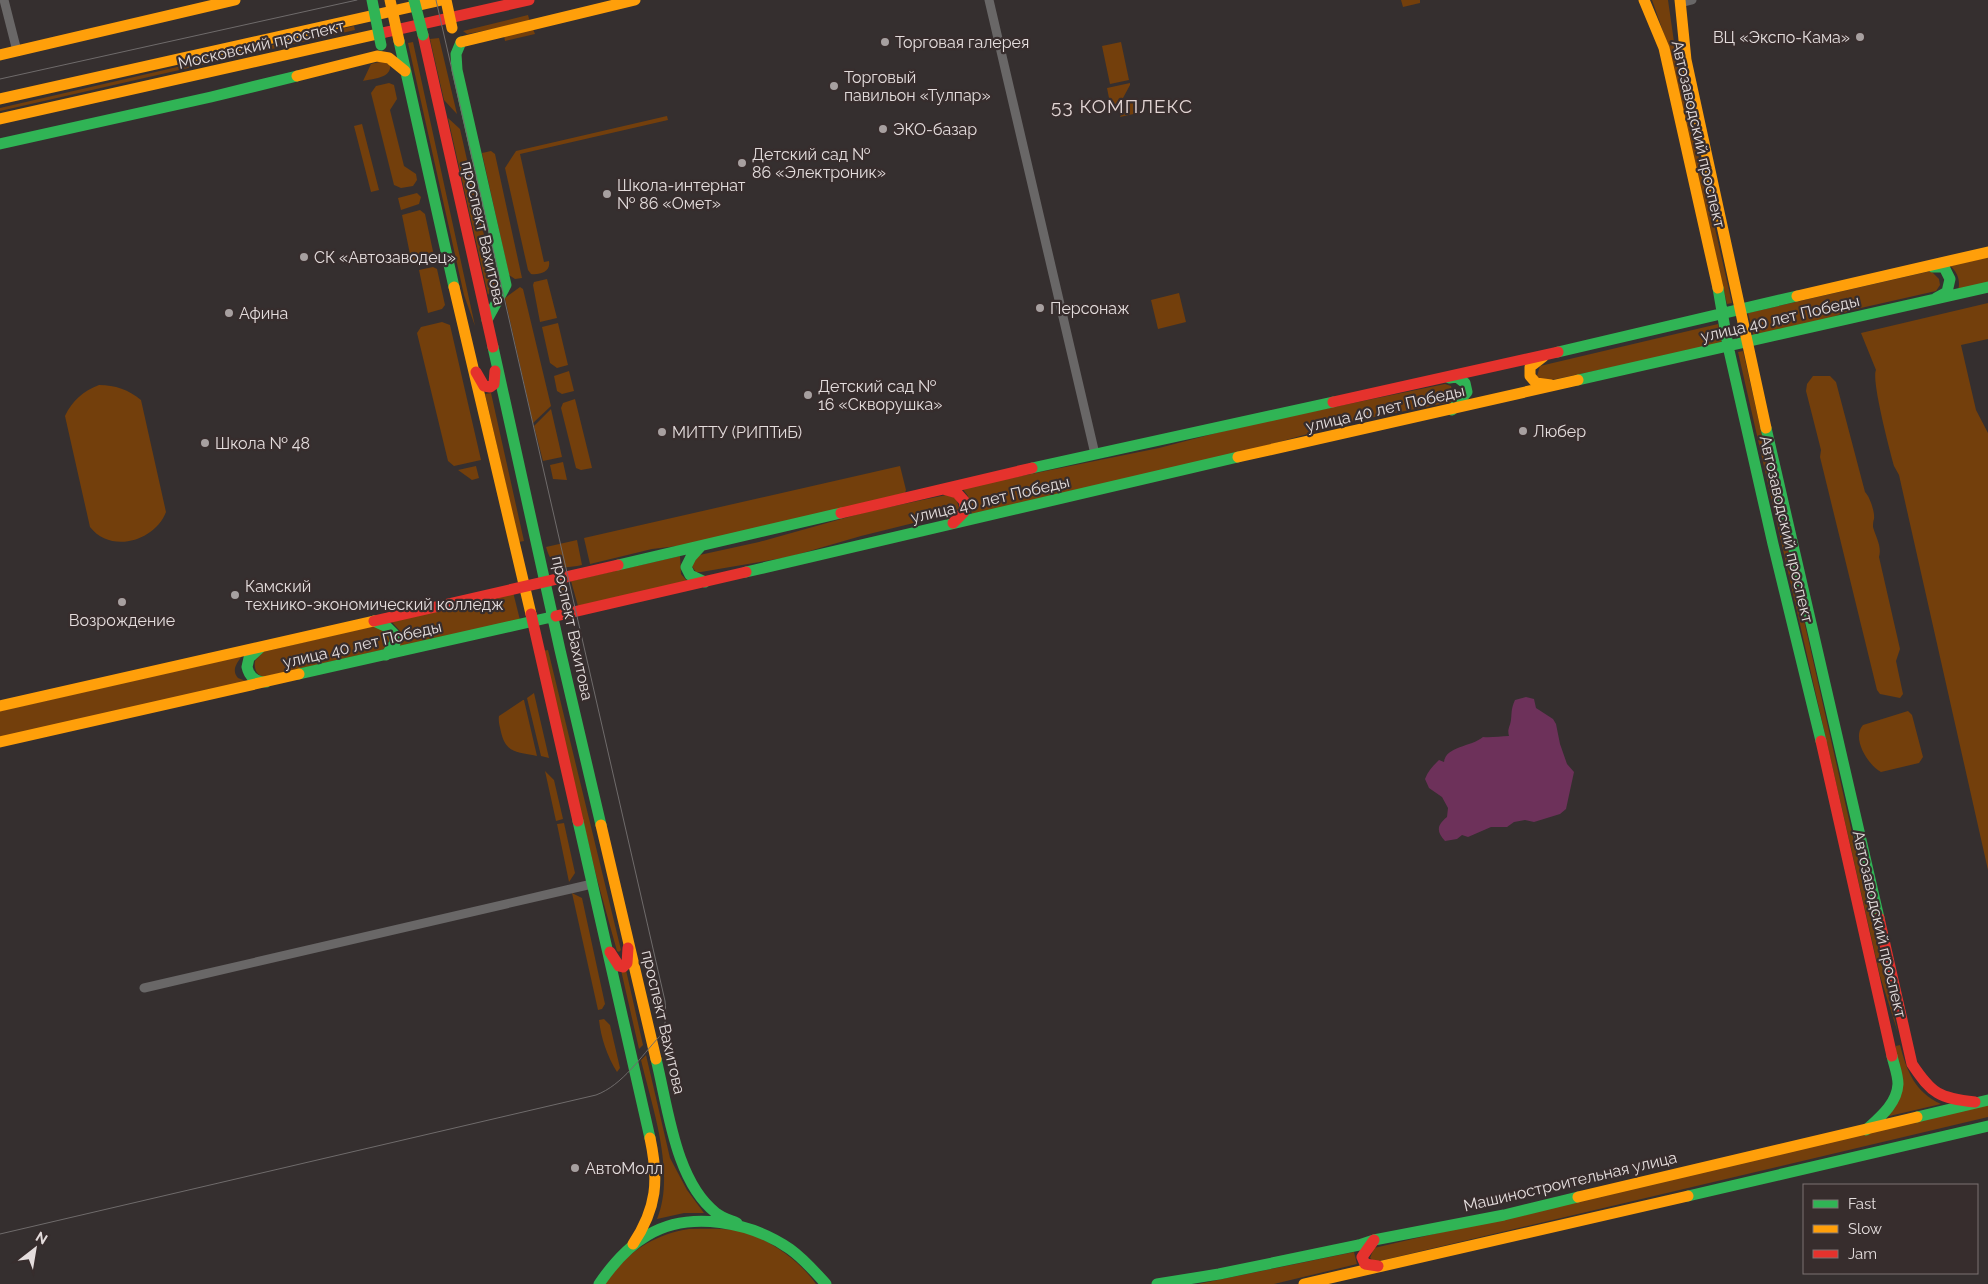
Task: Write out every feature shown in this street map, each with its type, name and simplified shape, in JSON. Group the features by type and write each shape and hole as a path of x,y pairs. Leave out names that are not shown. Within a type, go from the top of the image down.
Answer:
{"street":[{"path":"4,0 17,51"},
{"path":"0,55 235,0"},
{"path":"372,0 381,45 381,52 377,56"},
{"path":"390,0 471,364 524,585 642,1103 655,1172 656,1192 652,1211 646,1226 632,1247"},
{"name":"проспект Вахитова","path":"414,0 553,618 677,1147 682,1163 696,1190 708,1206 719,1215 753,1230"},
{"name":"Московский проспект","path":"0,99 442,0"},
{"path":"446,0 452,28 462,41"},
{"name":"Московский проспект","path":"0,119 529,0"},
{"path":"487,320 506,284 456,59 457,49 462,41 635,0"},
{"path":"989,0 1095,454"},
{"name":"Автозаводский проспект","path":"1644,0 1664,48 1728,346 1895,1068 1898,1085 1893,1099 1883,1114 1866,1130"},
{"path":"1680,1 1692,0"},
{"name":"Автозаводский проспект","path":"1680,1 1686,60 1709,161 1739,310 1912,1064 1925,1083 1935,1092 1950,1099 1984,1101"},
{"path":"0,144 211,97 377,56 389,58 405,71"},
{"name":"улица 40 лет Победы","path":"0,706 701,546 938,489 1550,354 1988,252"},
{"path":"1924,267 1944,267 1950,279 1947,292 1932,300"},
{"name":"улица 40 лет Победы","path":"0,742 553,618 1988,287"},
{"path":"1550,354 1535,361 1530,367 1530,376 1536,383 1556,386"},
{"path":"471,364 484,386 490,387 494,384 496,361"},
{"path":"1436,379 1457,377 1465,383 1467,392 1452,410"},
{"path":"938,489 952,490 960,494 965,503 965,511 962,517 951,525"},
{"path":"701,546 689,556 686,564 687,573 694,580 705,582"},
{"path":"374,621 386,625 393,630 396,637 393,648 386,655"},
{"path":"262,646 250,657 246,664 247,670 253,679 260,682 274,681"},
{"path":"1847,855 1853,860 1858,860 1863,852"},
{"path":"144,988 592,884"},
{"path":"606,945 619,966 623,967 627,963 628,941"},
{"path":"1887,1030 1891,1035 1900,1039 1906,1032"},
{"name":"Машиностроительная улица","path":"1157,1284 1218,1274 1359,1245 1374,1240 1504,1215 1984,1101"},
{"path":"1304,1284 1988,1126"},
{"path":"599,1284 612,1266 632,1247 657,1230 683,1223 714,1222 753,1230 783,1245 812,1268 826,1284"},
{"path":"1374,1240 1362,1257 1365,1264 1379,1266"}],"shaded area":[{"path":"1401,0 1420,0 1420,3 1403,7"},
{"path":"1652,0 1668,0 1677,63 1732,303 1727,304 1666,40"},
{"path":"528,15 530,22 467,34 463,31"},
{"path":"354,26 355,30 0,111 0,108"},
{"path":"533,29 535,34 505,41 504,36"},
{"path":"439,38 457,114 444,100 430,39"},
{"path":"413,42 475,326 464,295 408,43"},
{"path":"1121,42 1129,80 1110,84 1102,46"},
{"path":"383,61 390,65 388,73 381,77 363,81 371,64"},
{"path":"389,83 394,85 397,99 390,110 404,166 416,174 417,180 413,186 401,188 394,185 371,93 376,86"},
{"path":"1130,83 1116,111 1111,108 1107,88"},
{"path":"1130,98 1134,98 1138,113 1120,117"},
{"path":"667,116 668,120 520,154 544,262 549,261 547,270 538,274 531,274 528,270 505,168 516,151"},
{"path":"448,118 460,129 495,283 488,295"},
{"path":"362,124 379,190 371,192 354,126"},
{"path":"491,151 495,154 522,278 515,279 509,275 482,153"},
{"path":"417,193 421,197 419,204 401,210 398,198"},
{"path":"420,210 425,214 434,256 430,260 412,264 402,215"},
{"path":"1988,257 1988,283 1958,290 1958,276 1950,266"},
{"path":"433,267 437,269 445,305 442,309 428,313 419,270"},
{"path":"1931,271 1939,279 1940,285 1936,291 1852,310 1822,321 1754,337 1748,313"},
{"path":"547,279 557,318 540,322 533,285 534,282"},
{"path":"520,287 523,289 551,406 533,423 505,298"},
{"path":"1179,293 1186,322 1158,329 1151,300"},
{"path":"1988,303 1988,339 1961,345 1976,410 1988,433 1988,870 1899,475 1894,466 1882,416 1876,387 1876,370 1861,333"},
{"path":"442,322 450,325 481,460 454,466 448,461 417,333 421,327"},
{"path":"558,323 568,365 557,368 550,363 542,327"},
{"path":"1718,324 1722,344 1542,382 1537,376 1540,366"},
{"path":"1743,351 1898,1033 1880,976 1738,352"},
{"path":"569,371 574,391 562,394 557,391 554,376"},
{"path":"1813,376 1830,376 1836,382 1865,492 1873,509 1873,527 1879,546 1879,557 1900,649 1896,661 1903,694 1900,698 1880,694 1877,690 1820,457 1821,450 1806,391 1807,384"},
{"path":"1445,384 1451,386 1453,395 1451,402 1354,421 1250,450 972,514 968,496 962,488 1159,448 1247,425"},
{"path":"99,385 121,389 132,393 141,400 166,512 152,530 143,537 132,540 120,542 109,540 99,535 90,527 65,416 79,397"},
{"path":"491,393 524,541 519,542 485,394"},
{"path":"575,399 592,468 581,470 576,468 561,408 563,403"},
{"path":"551,409 562,457 543,461 534,426"},
{"path":"563,462 567,480 553,479 550,465"},
{"path":"476,466 479,478 472,480 458,470"},
{"path":"900,466 906,490 905,493 695,544 652,549 590,564 584,538"},
{"path":"946,495 956,498 959,508 954,513 861,536 789,557 701,572 696,572 691,565 695,556 759,542 866,512"},
{"path":"577,540 582,565 563,567 555,564 546,547"},
{"path":"680,556 681,574 687,581 578,606 571,581"},
{"path":"563,582 569,608 563,609 557,583"},
{"path":"513,592 520,620 399,647 400,631 392,622"},
{"path":"373,626 385,629 390,639 382,650 263,677 256,671 255,661 263,652"},
{"path":"548,650 621,950 619,952 617,951 597,879 542,651"},
{"path":"242,656 238,661 235,672 238,678 248,682 0,737 0,711"},
{"path":"534,693 549,758 541,756 527,698"},
{"path":"1526,697 1534,699 1536,708 1553,719 1567,764 1574,772 1566,809 1560,814 1534,822 1525,820 1514,822 1507,827 1491,827 1468,837 1462,835 1457,839 1445,841 1440,834 1439,828 1447,817 1448,808 1442,797 1429,788 1425,779 1439,760 1444,762 1449,753 1454,750 1483,737 1509,736 1508,730 1515,700"},
{"path":"523,700 537,756 514,751 506,744 501,732 499,716"},
{"path":"1908,711 1912,715 1923,757 1919,763 1881,772 1871,764 1863,751 1859,737 1860,730 1863,725"},
{"path":"545,771 554,780 563,819 556,821"},
{"path":"564,823 575,873 569,882 557,824"},
{"path":"572,893 582,898 605,1004 602,1009 598,1010"},
{"path":"621,970 626,970 643,1045 639,1049"},
{"path":"604,1019 610,1025 620,1068 617,1072 607,1053 601,1033 599,1020"},
{"path":"1900,1045 1913,1080 1925,1094 1941,1104 1885,1117 1893,1108 1896,1046"},
{"path":"646,1055 670,1158 687,1190 704,1213 684,1213 657,1219 662,1201 663,1161 656,1119 641,1060"},
{"path":"1988,1105 1988,1117 1375,1262 1370,1258 1374,1248"},
{"path":"689,1229 734,1230 751,1234 772,1245 792,1259 816,1284 605,1284 622,1263 641,1247 663,1236"},
{"path":"1354,1252 1357,1264 1274,1284 1198,1284"}],"tram line":[{"path":"0,79 357,0"},
{"path":"0,1234 596,1095 623,1077 660,1036 664,1027 666,1015 665,1001 436,0"}],"traffic: fast":[{"path":"372,0 381,45"},
{"path":"414,0 423,35"},
{"path":"399,41 454,287"},
{"path":"461,42 456,54 457,70 506,285 487,320"},
{"path":"0,144 297,76"},
{"path":"1933,267 1944,267 1950,279 1947,292 1936,298"},
{"path":"1578,380 1988,287"},
{"path":"1718,288 1728,346 1773,544 1821,741"},
{"path":"1558,352 1797,296"},
{"path":"493,347 601,825"},
{"path":"1449,378 1457,377 1465,383 1467,392 1452,410"},
{"path":"1032,468 1333,402"},
{"path":"1766,428 1879,918"},
{"path":"746,572 1238,457"},
{"path":"618,565 841,513"},
{"path":"701,546 691,557 686,567 690,575 705,582"},
{"path":"299,674 556,616"},
{"path":"374,621 387,627 394,634 395,643 386,655"},
{"path":"260,648 249,658 247,667 249,674 253,678 266,682"},
{"path":"578,821 650,1138"},
{"path":"1866,1130 1891,1104 1897,1091 1898,1084 1892,1056"},
{"path":"656,1059 675,1142 691,1182 702,1199 716,1213 723,1218 737,1223"},
{"path":"1917,1117 1988,1100"},
{"path":"1688,1196 1988,1126"},
{"path":"1157,1284 1219,1274 1359,1245 1374,1240 1504,1215 1578,1197"},
{"path":"599,1284 620,1257 648,1235 665,1227 701,1221 739,1226 774,1240 800,1257 826,1284"}],"traffic: slow":[{"path":"0,55 235,0"},
{"path":"390,0 399,41"},
{"path":"0,99 442,0"},
{"path":"446,0 452,28"},
{"path":"461,42 635,0"},
{"path":"1644,0 1664,48 1718,288"},
{"path":"1680,0 1686,60 1766,428"},
{"path":"0,119 382,33"},
{"path":"297,76 377,56 389,58 405,71"},
{"path":"1797,296 1988,252"},
{"path":"454,287 531,614"},
{"path":"1543,357 1530,367 1530,376 1536,383 1551,385"},
{"path":"1238,457 1578,380"},
{"path":"0,706 374,621"},
{"path":"0,742 299,674"},
{"path":"601,825 656,1059"},
{"path":"1578,1197 1917,1117"},
{"path":"633,1244 647,1218 654,1193 655,1167 650,1138"},
{"path":"1304,1284 1688,1196"}],"traffic: jam":[{"path":"382,33 529,0"},
{"path":"423,35 493,347"},
{"path":"1333,402 1558,352"},
{"path":"476,372 484,386 490,387 494,384 495,371"},
{"path":"841,513 1032,468"},
{"path":"943,489 957,493 965,502 964,512 953,523"},
{"path":"374,621 618,565"},
{"path":"556,616 746,572"},
{"path":"531,614 578,821"},
{"path":"1821,741 1892,1056"},
{"path":"1879,918 1912,1064 1925,1082 1938,1093 1953,1099 1975,1102"},
{"path":"610,952 619,966 623,967 627,963 628,948"},
{"path":"1374,1240 1362,1257 1365,1264 1378,1266"}],"place":[{"name":"ВЦ «Экспо-Кама»","path":"1860,37"},
{"name":"Торговая галерея","path":"885,42"},
{"name":"Торговый павильон «Тулпар»","path":"834,86"},
{"name":"ЭКО-базар","path":"883,129"},
{"name":"Детский сад № 86 «Электроник»","path":"742,163"},
{"name":"Школа-интернат № 86 «Омет»","path":"607,194"},
{"name":"СК «Автозаводец»","path":"304,257"},
{"name":"Персонаж","path":"1040,308"},
{"name":"Афина","path":"229,313"},
{"name":"Детский сад № 16 «Скворушка»","path":"808,395"},
{"name":"Любер","path":"1523,431"},
{"name":"МИТТУ (РИПТиБ)","path":"662,432"},
{"name":"Школа № 48","path":"205,443"},
{"name":"Камский технико-экономический колледж","path":"235,595"},
{"name":"Возрождение","path":"122,602"},
{"name":"АвтоМолл","path":"575,1168"}],"district":[{"name":"53 КОМПЛЕКС","path":"1122,106"}]}
